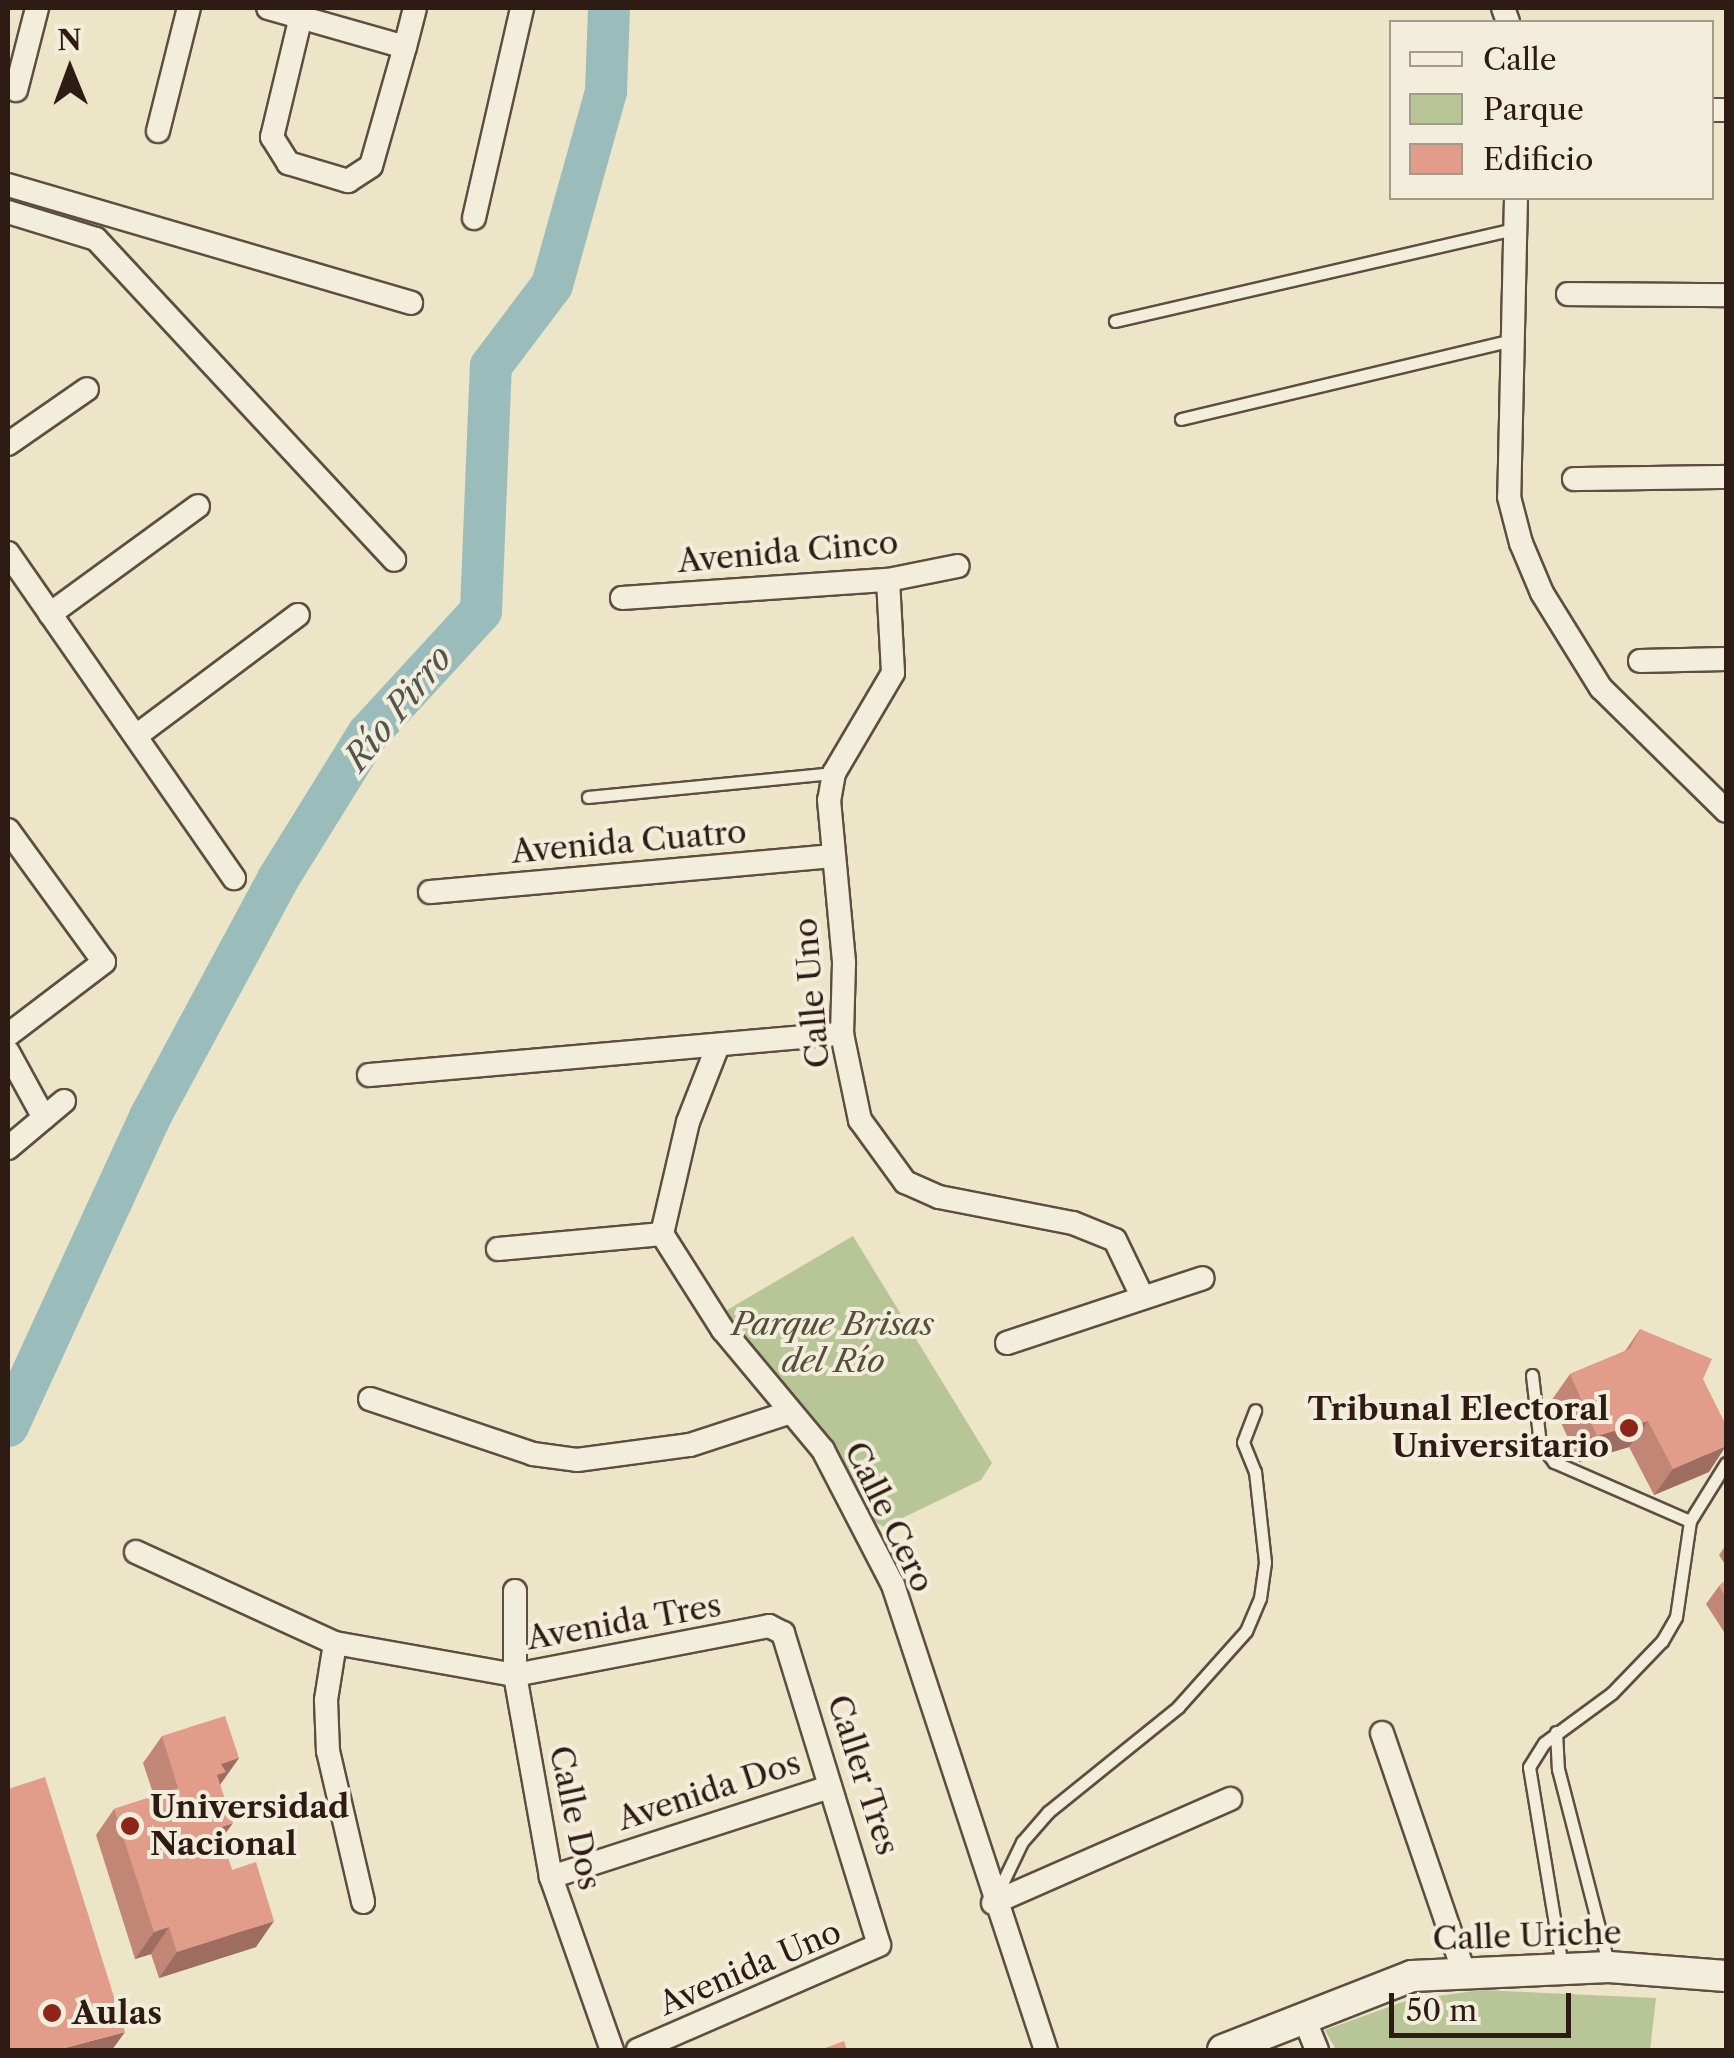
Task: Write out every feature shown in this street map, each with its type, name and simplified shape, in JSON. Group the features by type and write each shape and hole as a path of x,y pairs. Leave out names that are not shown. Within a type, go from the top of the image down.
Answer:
{"main road":[{"name":"Calle Uriche","path":"1224,2050 1412,1976 1463,1970 1609,1967 1726,1976"}],"street":[{"path":"16,90 36,8"},
{"path":"158,131 188,8"},
{"path":"268,8 302,12 405,47"},
{"path":"302,12 272,136 288,163 348,181 371,166 415,8"},
{"path":"474,218 522,8"},
{"path":"8,185 411,303"},
{"path":"1516,200 1509,497 1542,593 1601,688 1726,811"},
{"path":"8,212 96,239 394,560"},
{"path":"96,239 105,216"},
{"path":"1568,294 1726,295"},
{"path":"8,444 88,389"},
{"path":"1574,479 1726,477"},
{"path":"50,614 198,506"},
{"path":"8,553 234,878"},
{"name":"Avenida Cinco","path":"622,598 888,580 958,566"},
{"name":"Calle Uno","path":"888,580 894,673 834,774 829,800 844,963 842,1034 860,1120 905,1182 939,1197 1073,1223 1114,1240 1142,1296"},
{"path":"136,736 298,615"},
{"path":"1640,662 1726,659"},
{"path":"8,830 104,962 8,1035"},
{"name":"Avenida Cuatro","path":"430,892 833,856"},
{"path":"369,1075 717,1048 842,1034"},
{"path":"498,1249 662,1234 688,1122 717,1048"},
{"path":"8,1052 44,1118"},
{"path":"8,1148 64,1101"},
{"name":"Calle Cero","path":"662,1234 724,1330 831,1463 892,1585 993,1903 1046,2050"},
{"path":"1007,1343 1203,1278"},
{"path":"370,1398 533,1454 577,1460 690,1445 788,1413"},
{"name":"Avenida Tres","path":"136,1552 335,1643 514,1675 769,1626 783,1634"},
{"name":"Calle Dos","path":"515,1591 514,1675 551,1877 612,2050"},
{"name":"Caller Tres","path":"783,1634 880,1938"},
{"path":"335,1643 326,1700 328,1750 363,1902"},
{"path":"1382,1733 1463,1970"},
{"name":"Avenida Dos","path":"551,1877 830,1787"},
{"path":"993,1903 1230,1800"},
{"name":"Avenida Uno","path":"638,2050 875,1949 880,1938"},
{"path":"1304,2018 1317,2050"}],"lane":[{"path":"1115,321 1516,228"},
{"path":"1180,420 1515,339"},
{"path":"588,797 834,774"},
{"path":"1532,1375 1540,1444 1554,1462 1690,1521"},
{"path":"993,1903 1022,1842 1048,1812 1178,1707 1246,1631 1260,1598 1265,1562 1255,1472 1243,1442 1255,1410"},
{"path":"1562,1968 1529,1788 1534,1754 1556,1732 1612,1693 1662,1640 1676,1616 1690,1521 1726,1463"},
{"path":"1556,1732 1558,1769 1609,1967"}],"green space":[{"name":"Parque Brisas del Río","path":"853,1236 992,1463 981,1480 884,1527 867,1518 722,1313"},
{"path":"1482,1990 1656,1998 1650,2050 1336,2050 1325,2030 1408,2000"}],"building":[{"path":"1640,1329 1712,1359 1703,1379 1726,1425 1726,1446 1673,1469 1648,1421 1597,1436 1570,1374 1630,1349"},
{"path":"1726,1580 1726,1598 1719,1586"},
{"path":"225,1716 239,1758 221,1764 226,1772 217,1775 233,1823 218,1828 232,1870 256,1862 274,1921 177,1952 169,1927 154,1932 114,1809 178,1788 162,1736"},
{"path":"45,1777 125,2032 57,2050 8,2050 8,1789"},
{"path":"844,2041 847,2050 820,2050"}],"waterway":[{"name":"Río Pirro","path":"8,1426 150,1117 278,879 368,734 481,611 491,366 552,285 606,91 609,8"}],"place":[{"name":"Tribunal Electoral Universitario","path":"1629,1428"},
{"name":"Universidad Nacional","path":"130,1826"},
{"name":"Aulas","path":"52,2013"}]}
